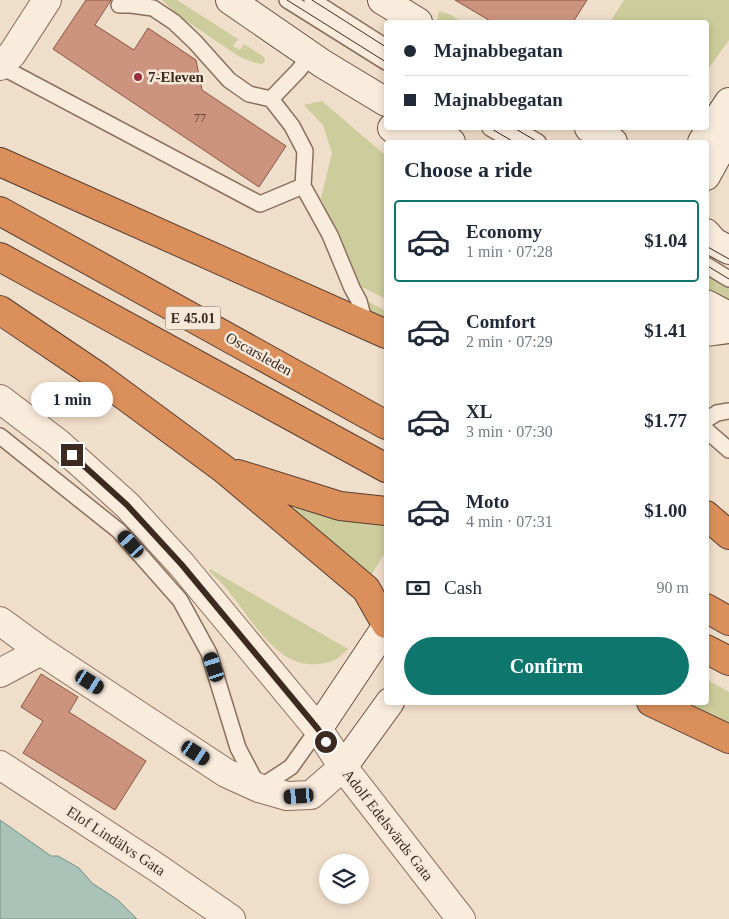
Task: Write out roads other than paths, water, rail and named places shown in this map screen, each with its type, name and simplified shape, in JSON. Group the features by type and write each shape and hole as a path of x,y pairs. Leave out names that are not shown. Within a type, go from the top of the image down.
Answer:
{"highway":[{"path":"0,162 376,329 384,340"},
{"name":"Oscarsleden","path":"0,211 384,424"},
{"name":"E 45.01","path":"0,257 384,467"},
{"path":"0,310 100,377 225,470 366,589 384,622"},
{"path":"225,470 340,506 384,511"},
{"path":"709,519 729,537"},
{"path":"709,530 729,537"},
{"path":"709,610 729,621"},
{"path":"709,651 729,661"},
{"path":"657,705 729,739"}],"street":[{"path":"0,66 12,54 47,0"},
{"path":"230,0 317,60 384,101"},
{"path":"382,0 415,20"},
{"path":"317,60 384,121"},
{"path":"703,140 729,102"},
{"path":"395,130 407,140"},
{"path":"430,130 448,140"},
{"path":"592,130 610,140"},
{"path":"709,171 729,134"},
{"path":"709,306 729,316"},
{"path":"709,332 729,330"},
{"name":"Adolf Edelsvärds Gata","path":"0,399 58,443 127,505 182,565 318,729 342,767 457,918"},
{"path":"0,621 41,651 226,773 259,788 287,796 311,795 342,767 388,705"},
{"path":"318,729 384,629"},
{"path":"0,640 41,651"},
{"path":"0,647 41,651"},
{"path":"0,653 41,651"},
{"path":"0,660 41,651"},
{"path":"0,667 41,651"},
{"path":"0,673 41,651"},
{"name":"Elof Lindälvs Gata","path":"0,765 156,867 231,919"}],"lane":[{"path":"287,0 384,61"},
{"path":"312,0 384,46"},
{"path":"119,5 153,8 174,22 229,80 249,94 271,99 292,126 305,151 303,186 330,235 352,288 376,329"},
{"path":"271,99 298,71 317,60"},
{"path":"0,66 260,204 303,186"},
{"path":"493,130 511,140"},
{"path":"517,130 535,140"},
{"path":"712,246 729,279"},
{"path":"709,418 717,412 729,411"},
{"path":"709,433 729,450"},
{"path":"0,436 118,530 180,600 209,653 238,748 259,788 291,767 318,729"}],"tram line":[{"path":"287,0 384,61"},
{"path":"312,0 384,46"},
{"path":"493,130 511,140"},
{"path":"517,130 535,140"},
{"path":"709,248 729,259"},
{"path":"709,267 729,279"}],"place":[{"name":"7-Eleven","path":"138,77"}]}
